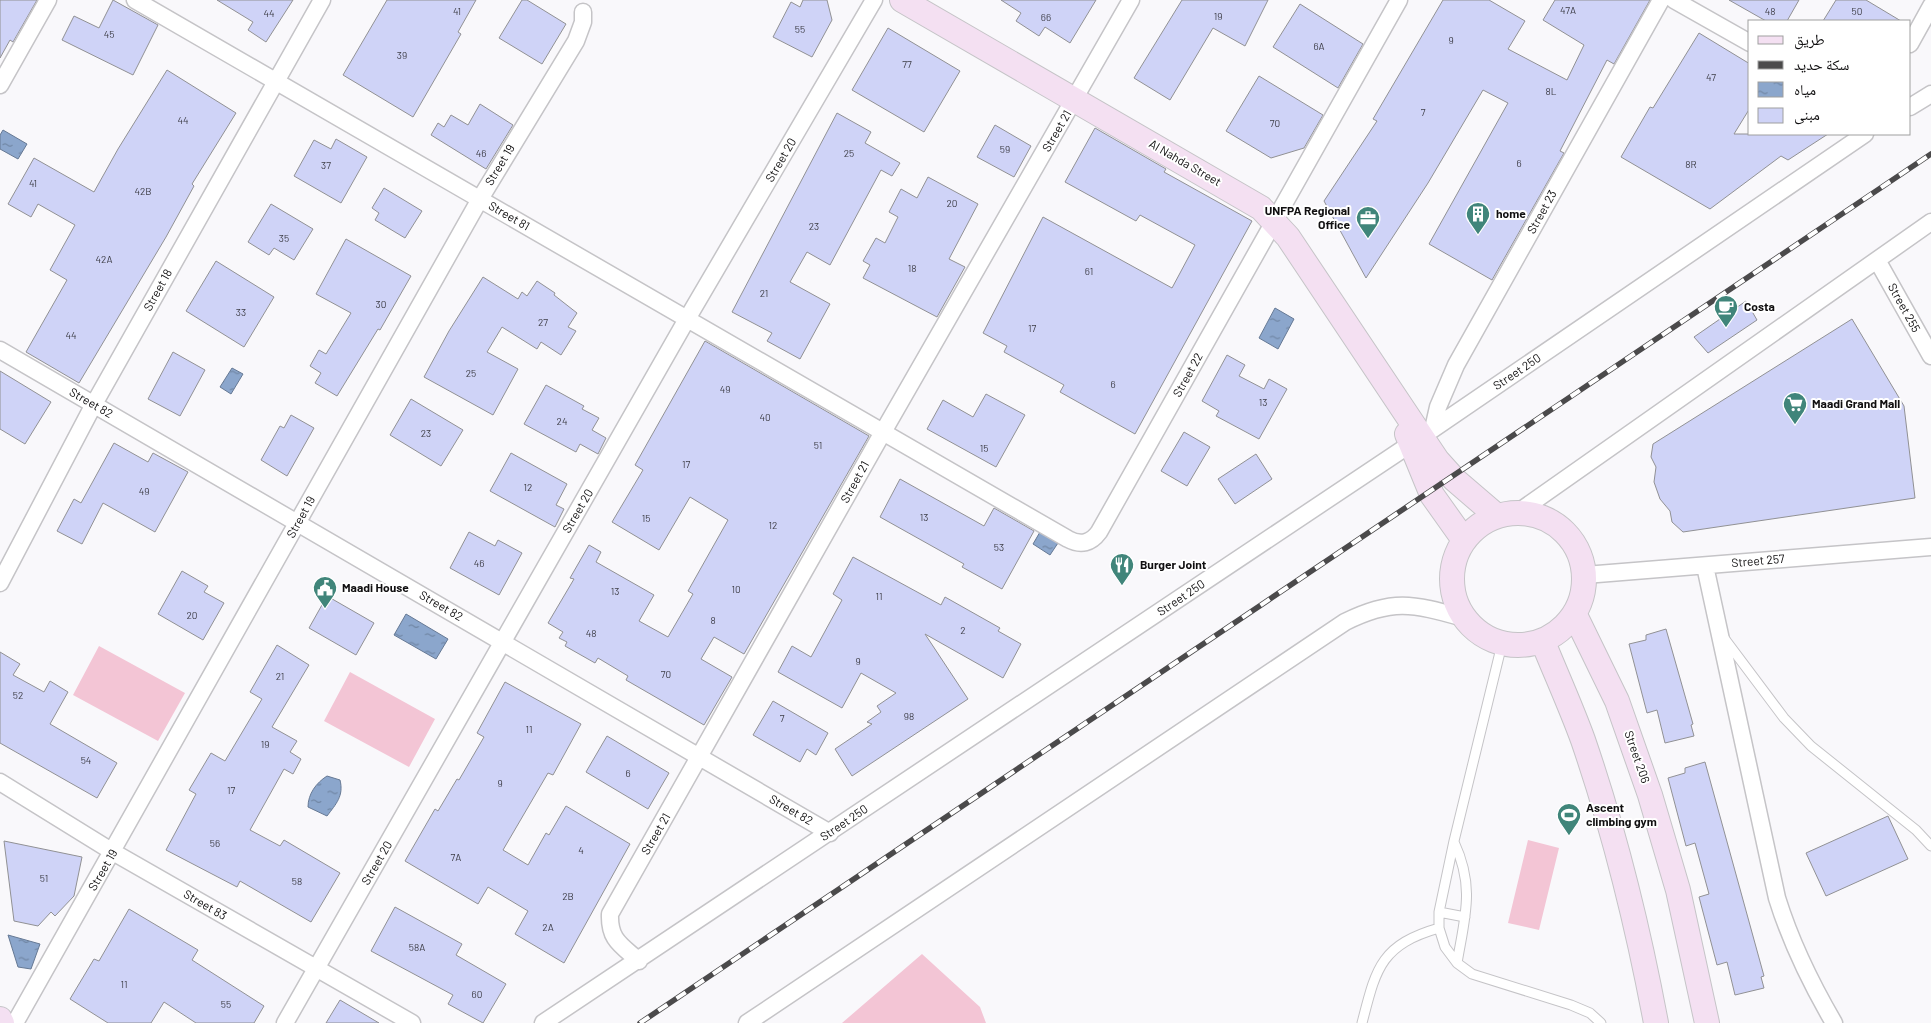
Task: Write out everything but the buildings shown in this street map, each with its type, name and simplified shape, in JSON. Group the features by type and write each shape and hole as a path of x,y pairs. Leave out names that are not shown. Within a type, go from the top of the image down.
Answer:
{"street":[{"path":"0,85 48,0"},
{"name":"Street 81","path":"135,0 883,432"},
{"name":"Street 18","path":"0,583 94,404 322,0"},
{"name":"Street 20","path":"285,1023 688,319 874,0"},
{"name":"Al Nahda Street","path":"902,0 1261,208 1288,237 1421,437 1456,480 1507,514"},
{"name":"Street 21","path":"639,960 616,941 610,928 610,914 883,432 1131,0"},
{"name":"Street 22","path":"883,432 1073,542 1085,543 1091,541 1099,532 1399,0"},
{"name":"Street 23","path":"1421,437 1438,407 1456,365 1662,0"},
{"path":"1674,0 1748,42"},
{"path":"1911,42 1931,6"},
{"name":"Street 19","path":"15,1023 480,199 578,36 583,22 583,12"},
{"name":"Street 250","path":"543,1023 1421,437 1864,135"},
{"path":"1507,514 1931,222"},
{"name":"Street 255","path":"1878,260 1931,356"},
{"name":"Street 82","path":"0,350 830,833"},
{"name":"Al Nahda Street","path":"1421,437 1432,495 1464,540"},
{"path":"1507,514 1534,514 1550,520 1564,530 1574,543 1582,559 1585,575 1583,596 1575,615 1561,631 1543,642 1515,646 1502,644 1480,634 1464,618 1454,599 1451,579 1454,559 1464,540 1484,521 1507,514"},
{"name":"Street 257","path":"1585,575 1931,548"},
{"path":"1705,566 1777,898 1790,938 1807,976 1834,1023"},
{"path":"747,1023 1345,622 1367,611 1395,605 1424,606 1464,618"},
{"name":"Street 206","path":"1575,615 1617,701 1650,795 1678,890 1707,1023"},
{"path":"1543,642 1583,739 1616,843 1642,949 1656,1023"},
{"name":"Street 83","path":"0,782 113,852 412,1023"},
{"path":"0,1019 2,1023"}],"lane":[{"path":"1719,631 1784,718 1811,746 1916,830 1931,846"},
{"path":"1502,644 1454,841 1439,912 1439,928 1445,947 1456,963 1472,974 1571,1005 1590,1013 1601,1023"},
{"path":"1454,841 1462,859 1467,878 1464,917 1456,963"},
{"path":"1439,912 1464,917"},
{"path":"1362,1023 1374,976 1386,958 1401,944 1419,934 1439,928"}],"shaded area":[{"path":"99,646 185,693 158,741 73,695"},
{"path":"350,672 435,719 409,767 324,721"},
{"path":"1528,840 1559,848 1539,930 1508,923"},
{"path":"922,954 980,1007 986,1023 842,1023"}],"water":[{"path":"3,130 27,144 18,159 0,149 0,135"},
{"path":"1275,308 1294,319 1278,349 1259,338"},
{"path":"232,368 243,374 231,394 220,387"},
{"path":"1040,532 1058,543 1050,555 1033,544"},
{"path":"406,614 448,639 436,659 394,635"},
{"path":"327,776 340,780 341,791 338,800 327,816 308,807 313,789"},
{"path":"8,935 40,944 31,969 18,967"}],"railway":[{"path":"640,1023 1931,154"}],"place":[{"name":"home","path":"1478,235"},
{"name":"UNFPA Regional Office","path":"1368,239"},
{"name":"Costa","path":"1726,328"},
{"name":"Maadi Grand Mall","path":"1795,425"},
{"name":"Burger Joint","path":"1122,586"},
{"name":"Maadi House","path":"325,609"},
{"name":"Ascent climbing gym","path":"1569,836"}]}
